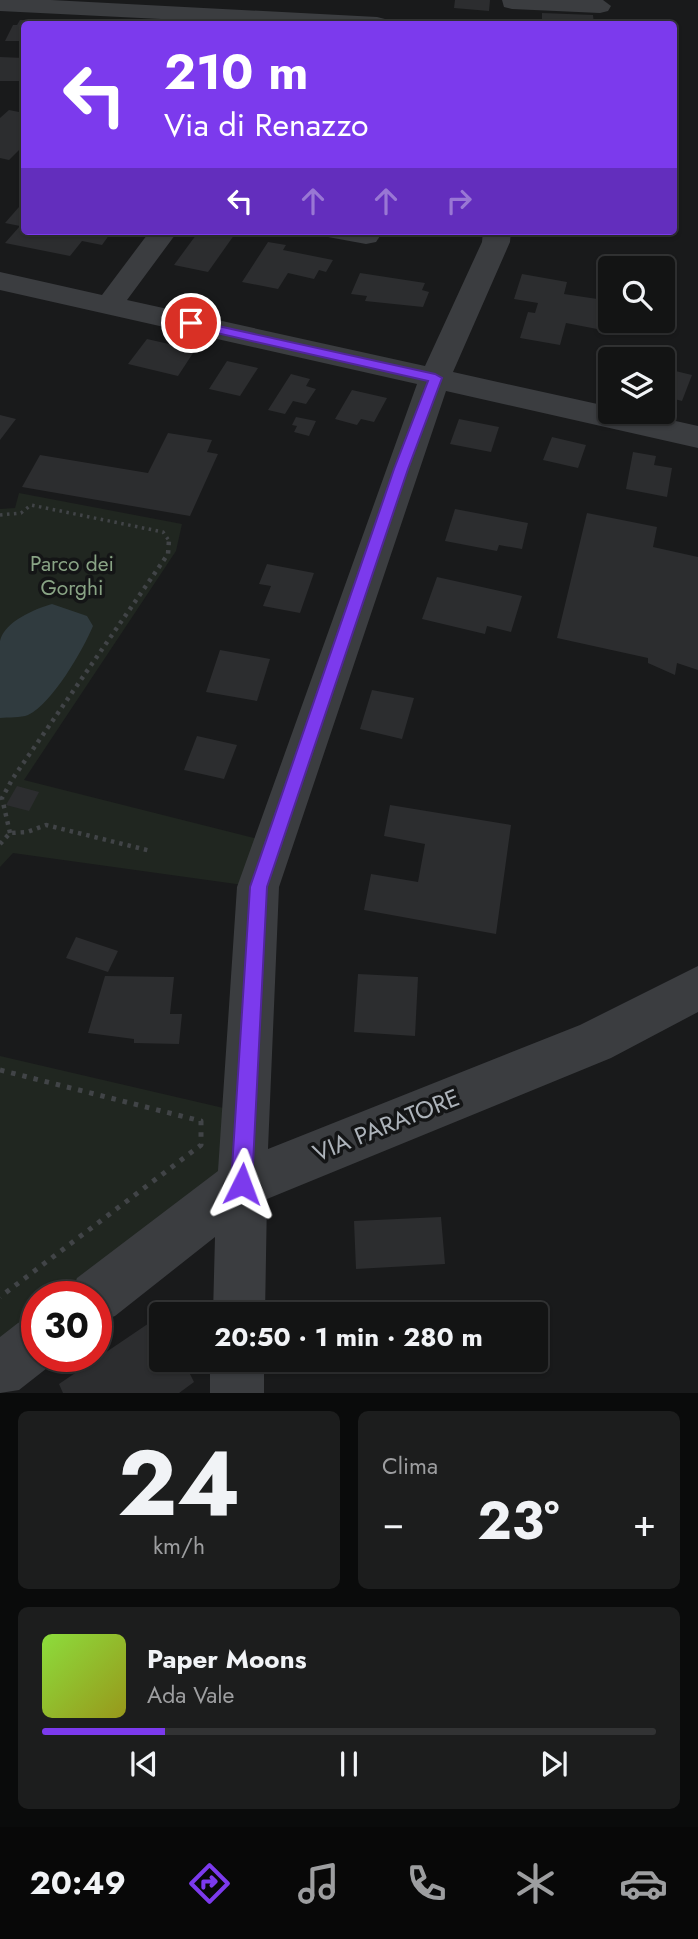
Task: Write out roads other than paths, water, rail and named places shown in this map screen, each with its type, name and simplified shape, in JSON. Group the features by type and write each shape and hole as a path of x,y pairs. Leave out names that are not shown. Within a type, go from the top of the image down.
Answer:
{"street":[{"path":"0,4 253,14 340,21"},
{"path":"511,9 600,6"},
{"path":"109,305 161,235"},
{"path":"360,235 366,236"},
{"path":"239,1302 242,1184 258,887 401,469 435,378 496,242 497,235"},
{"path":"0,281 698,437"},
{"name":"VIA PARATORE","path":"112,1285 242,1184 594,1041 698,988"},
{"path":"0,1371 21,1355"},
{"path":"237,1372 237,1393"}],"park label":[{"name":"Parco dei Gorghi","path":"72,576"}]}
